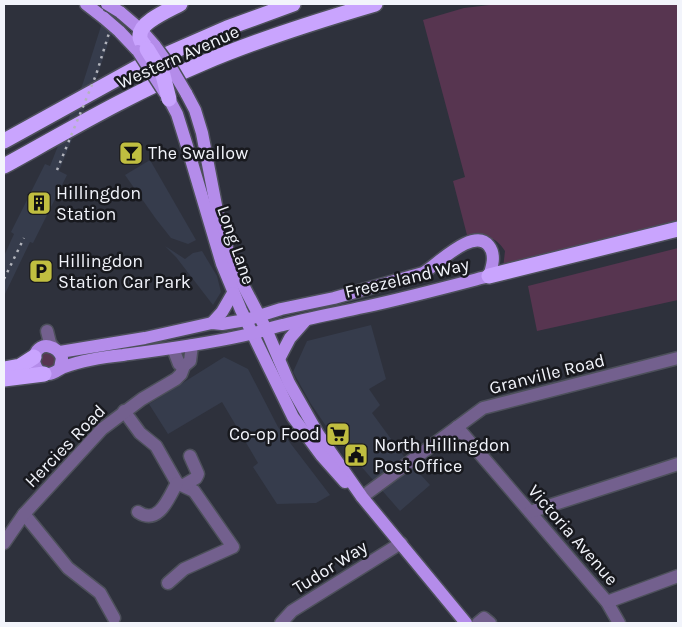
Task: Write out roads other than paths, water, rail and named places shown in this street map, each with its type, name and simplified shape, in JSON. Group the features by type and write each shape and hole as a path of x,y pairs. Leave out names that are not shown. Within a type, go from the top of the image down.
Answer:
{"highway":[{"path":"169,99 163,75 140,39 141,30 151,20 180,4"},
{"name":"Western Avenue","path":"4,141 140,66 227,28 293,4"},
{"name":"Western Avenue","path":"4,166 126,100 203,63 311,23 376,4"},
{"path":"489,276 678,229"},
{"path":"4,369 20,366 37,353"},
{"path":"4,379 44,374"}],"main road":[{"name":"Long Lane","path":"86,4 124,15 141,30"},
{"name":"Long Lane","path":"104,9 119,31 147,49 173,70 186,92 202,133 219,221 231,262 266,329 289,383 318,434 362,497 466,623"},
{"name":"Long Lane","path":"169,99 177,114 222,264 246,320 293,417 331,468 362,497"},
{"name":"Freezeland Way","path":"57,350 145,338 212,323 222,324 246,320 281,309 342,296 423,273 462,244 471,240 486,243 491,248 493,262 489,276 266,329 253,334 173,348 96,358 60,368"},
{"path":"212,323 222,312 234,293"},
{"path":"279,359 290,338 305,320"},
{"path":"48,346 57,350 62,358 60,368 56,373 44,374 36,368 37,353 48,346"}],"street":[{"path":"37,353 43,332 57,350"},
{"name":"Hercies Road","path":"4,543 24,514 102,428 124,411 182,374 184,366 190,361 192,345"},
{"path":"173,348 179,364 184,366"},
{"name":"Granville Road","path":"362,497 483,408 678,358"},
{"path":"124,411 140,432 156,446 180,484 194,491 233,546 184,569 168,583"},
{"name":"Victoria Avenue","path":"457,427 607,602 619,623"},
{"path":"138,512 148,516 158,514 180,484 196,478 198,474 190,456"},
{"path":"530,512 678,464"},
{"path":"24,514 68,568 100,594 114,618"},
{"name":"Tudor Way","path":"281,623 292,611 400,543"},
{"path":"607,602 678,576"},
{"path":"478,623 484,618 490,623"}],"railway":[{"path":"57,170 96,75 118,4"},
{"path":"4,279 24,238"}],"place":[{"name":"The Swallow","path":"131,153"},
{"name":"Hillingdon Station","path":"39,203"},
{"name":"Hillingdon Station Car Park","path":"41,271"},
{"name":"Co-op Food","path":"338,434"},
{"name":"North Hillingdon Post Office","path":"356,455"}]}
